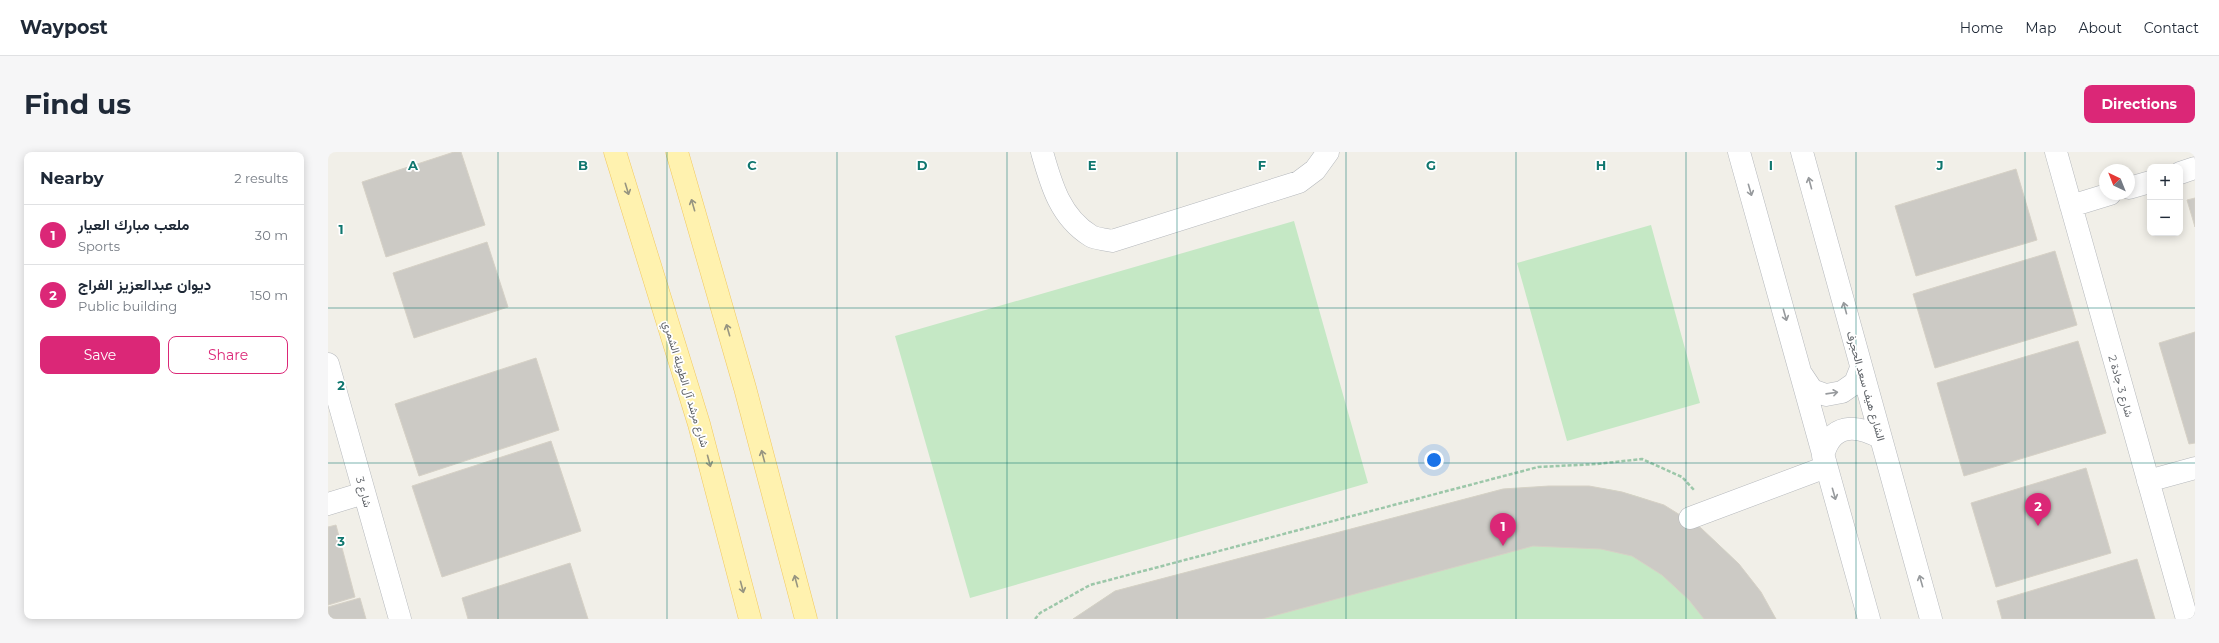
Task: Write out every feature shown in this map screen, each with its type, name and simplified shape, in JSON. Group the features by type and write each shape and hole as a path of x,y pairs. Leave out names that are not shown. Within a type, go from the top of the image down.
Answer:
{"main road":[{"name":"شارع مرشد آل الطويلة الشمري","path":"615,152 699,424 752,618"},
{"path":"677,152 745,388 806,619"}],"street":[{"path":"1042,152 1052,184 1062,207 1075,224 1092,237 1112,241 1294,184 1314,170 1328,152"},
{"path":"1740,152 1802,375 1824,461 1869,619"},
{"name":"الشارع هيف سعد الحجرف","path":"1802,152 1931,619"},
{"name":"شارع 3 جادة 2","path":"2056,152 2187,619"},
{"path":"2183,172 2195,168"},
{"path":"2135,186 2147,183"},
{"path":"2071,206 2099,197"},
{"name":"شارع 3","path":"328,364 400,619"},
{"path":"1802,375 1812,390 1826,395 1842,392 1855,383 1861,368"},
{"path":"1824,461 1825,446 1842,430 1853,427 1881,438"},
{"path":"1690,518 1824,461"},
{"path":"2148,481 2195,468"},
{"path":"328,504 364,493"}],"path":[{"path":"1036,619 1040,613 1090,585 1538,467 1642,459 1682,477 1711,510"}],"green space":[{"path":"1294,221 1368,483 970,598 895,336"},
{"path":"1651,225 1700,403 1567,441 1517,263"},
{"path":"1549,486 1586,487 1613,490 1647,500 1670,510 1692,523 1731,556 1763,597 1776,619 1073,619 1115,591 1503,489"}],"building":[{"path":"454,152 461,152 485,225 386,257 362,182"},
{"path":"2016,169 2037,240 1916,276 1895,206"},
{"path":"2195,198 2195,227 2187,200"},
{"path":"487,242 508,307 414,338 393,273"},
{"path":"2055,251 2077,325 1935,368 1913,294"},
{"path":"2195,332 2195,443 2189,444 2159,343"},
{"path":"2078,341 2106,433 1964,476 1937,383"},
{"path":"536,358 559,430 419,476 395,404"},
{"path":"551,441 581,531 442,577 412,486"},
{"path":"2086,468 2111,553 1996,587 1971,503"},
{"path":"1549,486 1589,486 1622,492 1664,505 1701,528 1739,564 1761,592 1776,619 1704,619 1689,600 1662,575 1632,556 1601,549 1533,546 1262,619 1073,619 1115,591 1503,489"},
{"path":"336,525 355,597 328,605 328,527"},
{"path":"2137,559 2155,619 2002,619 1997,601"},
{"path":"570,563 588,619 468,619 462,598"},
{"path":"360,598 366,619 328,619 328,607"}],"place":[{"name":"ديوان عبدالعزيز الفراج","path":"2038,526"},
{"name":"ملعب مبارك العيار","path":"1503,546"}]}
